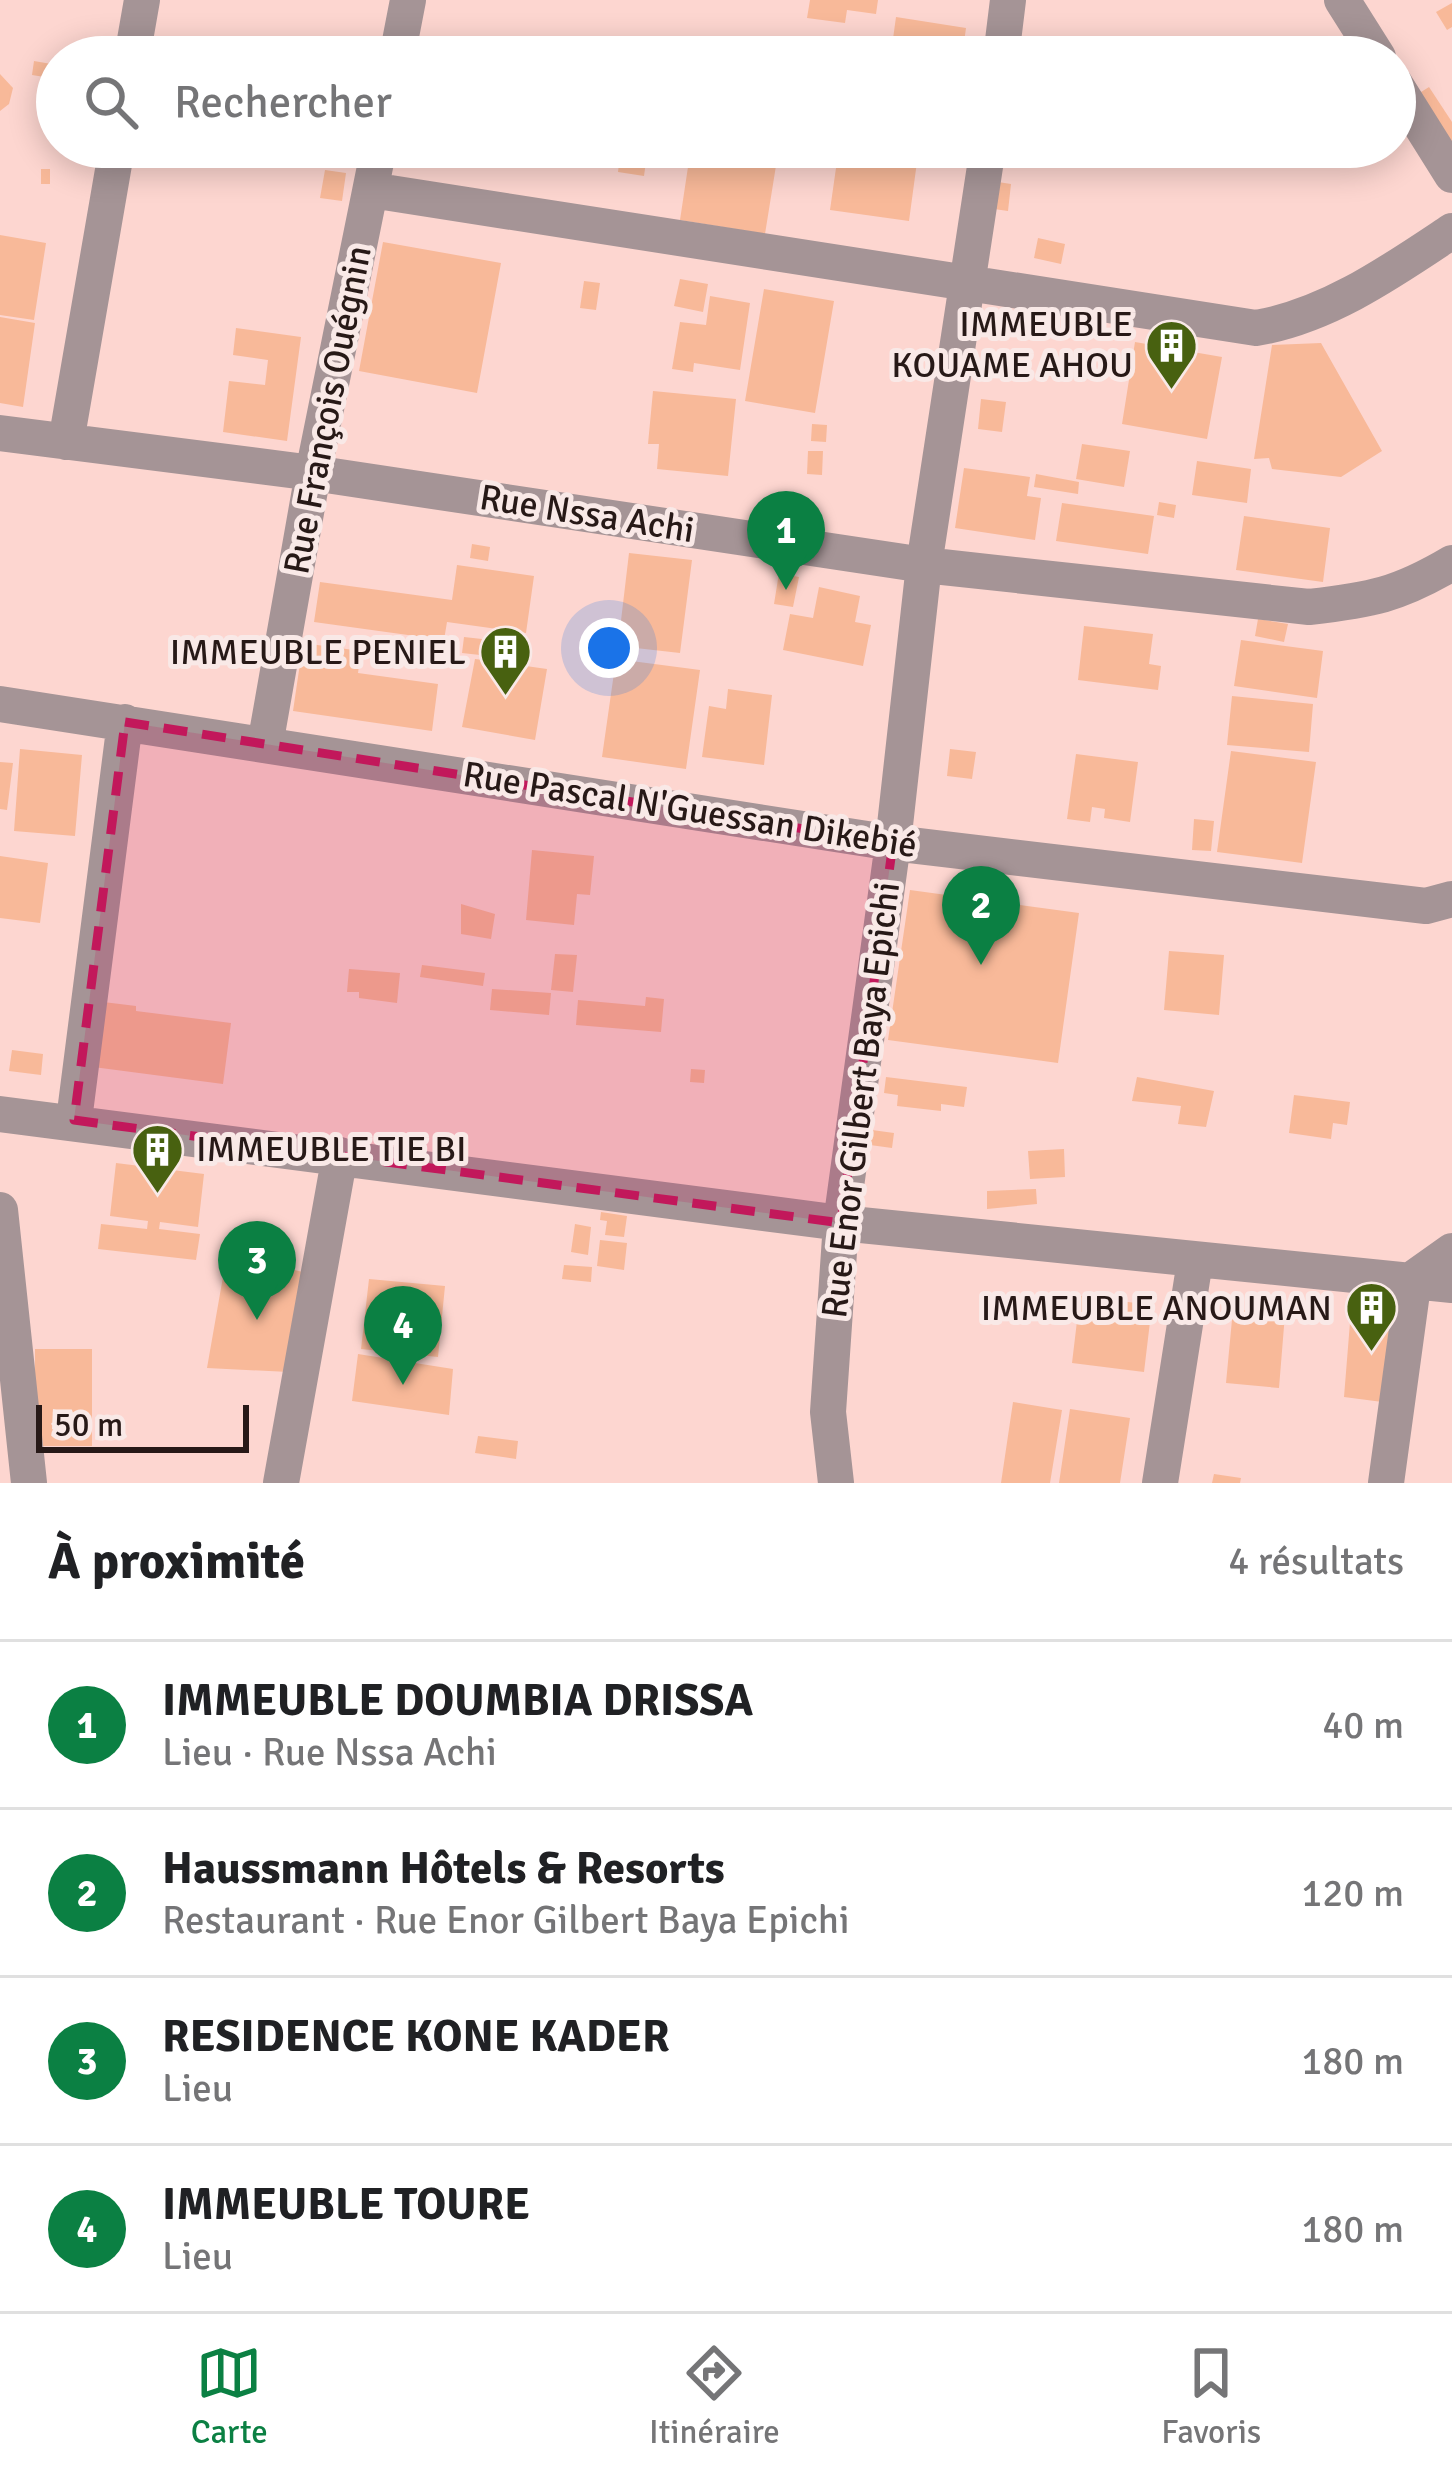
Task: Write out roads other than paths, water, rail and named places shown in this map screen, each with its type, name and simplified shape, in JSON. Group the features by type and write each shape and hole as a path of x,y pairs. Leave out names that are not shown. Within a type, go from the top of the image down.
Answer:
{"street":[{"path":"136,36 142,0"},
{"path":"401,36 408,0"},
{"path":"1003,36 1009,0"},
{"path":"1342,0 1365,36"},
{"path":"1416,118 1452,175"},
{"path":"66,442 113,168"},
{"name":"Rue François Ouégnin","path":"266,745 313,473 375,168"},
{"name":"Rue Enor Gilbert Baya Epichi","path":"836,1483 828,1412 841,1223 924,565 985,168"},
{"path":"371,190 1256,328 1294,322 1392,272 1452,231"},
{"name":"Rue Nssa Achi","path":"0,433 313,473 924,565 1309,608 1364,601 1409,588 1452,563"},
{"name":"Rue Pascal N'Guessan Dikebié","path":"0,704 892,843 1426,906 1452,899"},
{"path":"74,1120 125,722"},
{"path":"0,1114 841,1223 1452,1285"},
{"path":"281,1483 340,1156"},
{"path":"0,1210 28,1483"},
{"path":"1389,1483 1414,1278 1452,1251"},
{"path":"1160,1483 1195,1261"}],"place":[{"name":"IMMEUBLE KOUAME AHOU","path":"1172,391"},
{"name":"IMMEUBLE DOUMBIA DRISSA","path":"786,590"},
{"name":"IMMEUBLE PENIEL","path":"505,698"},
{"name":"Haussmann Hôtels & Resorts","path":"981,965"},
{"name":"IMMEUBLE TIE BI","path":"157,1195"},
{"name":"RESIDENCE KONE KADER","path":"257,1320"},
{"name":"IMMEUBLE ANOUMAN","path":"1371,1354"},
{"name":"IMMEUBLE TOURE","path":"403,1385"}]}
